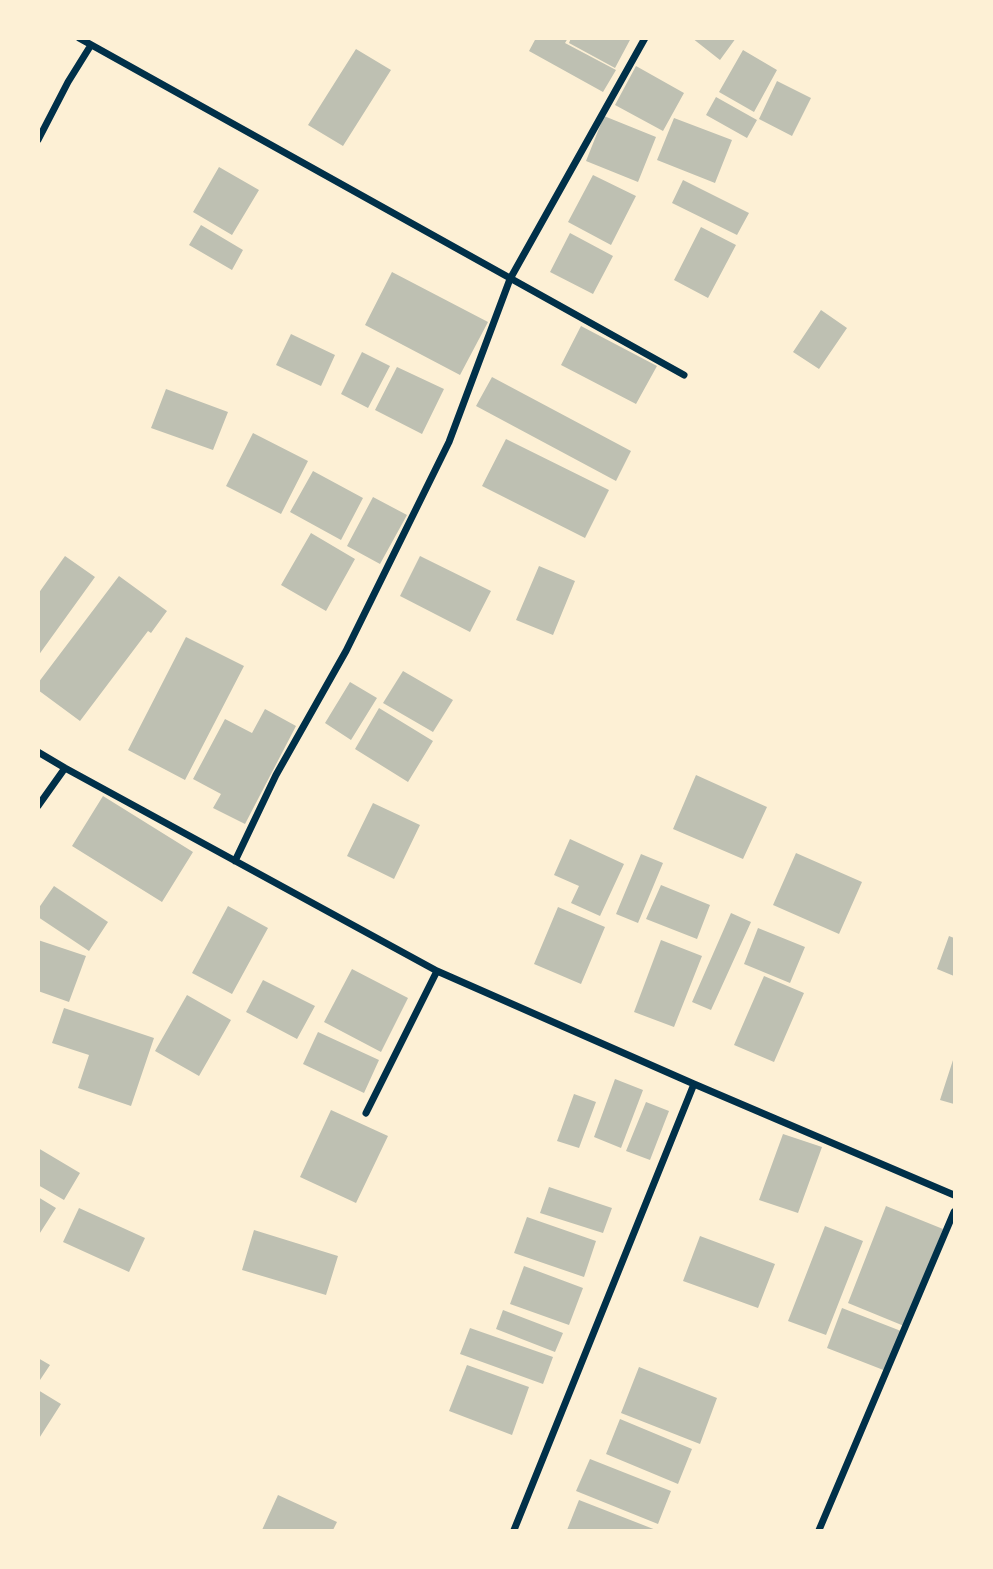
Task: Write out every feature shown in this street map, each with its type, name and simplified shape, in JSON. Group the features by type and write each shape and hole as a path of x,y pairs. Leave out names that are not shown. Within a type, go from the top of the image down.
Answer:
{"street":[{"path":"79,38 684,375"},
{"path":"234,861 275,775 346,651 449,442 510,279 645,38"},
{"path":"38,140 91,45"},
{"path":"38,752 437,971 954,1195"},
{"path":"38,806 65,768"},
{"path":"366,1113 437,971"},
{"path":"514,1531 694,1084"},
{"path":"819,1531 954,1212"}],"building":[{"path":"536,38 568,38 565,43 616,70 603,92 529,51"},
{"path":"571,38 631,38 615,68 569,43"},
{"path":"692,38 736,38 720,60"},
{"path":"356,49 391,70 343,146 308,125"},
{"path":"743,50 777,70 754,112 719,92"},
{"path":"636,66 684,93 663,131 615,105"},
{"path":"777,81 811,98 792,136 759,119"},
{"path":"716,97 757,120 747,138 706,115"},
{"path":"604,116 656,137 638,182 586,161"},
{"path":"674,118 732,140 715,183 657,160"},
{"path":"219,167 259,190 232,235 193,212"},
{"path":"593,175 636,196 611,245 568,222"},
{"path":"683,180 749,213 737,235 672,203"},
{"path":"201,225 243,250 232,270 189,245"},
{"path":"701,227 736,245 708,298 674,280"},
{"path":"570,233 613,256 593,294 550,272"},
{"path":"392,272 488,322 460,375 365,325"},
{"path":"821,310 847,328 819,369 793,352"},
{"path":"581,326 657,366 636,404 561,365"},
{"path":"291,334 335,355 321,386 276,365"},
{"path":"362,352 390,366 368,408 341,394"},
{"path":"397,367 444,389 422,434 375,410"},
{"path":"492,377 631,451 616,481 476,406"},
{"path":"166,389 228,412 213,450 151,428"},
{"path":"253,433 308,461 281,514 226,486"},
{"path":"506,439 609,490 585,538 482,486"},
{"path":"313,471 363,498 341,540 290,512"},
{"path":"373,497 407,515 380,564 347,546"},
{"path":"311,533 355,559 326,611 281,585"},
{"path":"65,556 95,577 38,656 38,594"},
{"path":"420,556 491,591 470,632 400,596"},
{"path":"539,566 575,581 553,635 516,620"},
{"path":"119,576 167,611 151,633 148,631 80,721 38,690 38,683"},
{"path":"186,637 244,666 185,780 128,750"},
{"path":"403,671 453,700 433,732 383,703"},
{"path":"350,682 377,698 351,740 325,723"},
{"path":"379,708 433,741 408,782 355,749"},
{"path":"265,709 296,726 245,824 213,808 221,794 193,779 225,719 252,733"},
{"path":"696,775 767,807 743,859 673,829"},
{"path":"103,796 193,852 162,902 72,846"},
{"path":"373,803 420,825 394,879 347,856"},
{"path":"570,839 624,864 600,916 571,903 579,886 554,875"},
{"path":"796,853 862,882 839,934 773,905"},
{"path":"641,854 663,863 638,923 616,914"},
{"path":"661,885 710,905 697,939 646,919"},
{"path":"54,886 108,922 89,951 38,917 38,909"},
{"path":"228,906 268,928 232,994 192,973"},
{"path":"558,907 605,927 581,984 534,964"},
{"path":"731,913 751,922 711,1010 692,1002"},
{"path":"758,928 805,947 790,983 744,964"},
{"path":"949,936 954,938 954,976 937,969"},
{"path":"38,940 86,956 69,1002 38,991"},
{"path":"661,940 702,956 674,1027 634,1012"},
{"path":"352,969 408,998 381,1052 324,1022"},
{"path":"764,976 804,993 774,1062 734,1045"},
{"path":"263,980 315,1006 297,1039 246,1012"},
{"path":"187,995 231,1020 199,1076 155,1051"},
{"path":"64,1008 154,1038 131,1106 78,1088 89,1055 52,1043"},
{"path":"318,1032 379,1060 364,1093 303,1064"},
{"path":"954,1057 954,1104 940,1100"},
{"path":"615,1079 643,1090 621,1148 594,1137"},
{"path":"574,1094 596,1102 579,1148 557,1141"},
{"path":"646,1102 669,1111 650,1160 626,1151"},
{"path":"331,1110 388,1136 356,1203 300,1177"},
{"path":"783,1134 822,1147 798,1213 759,1200"},
{"path":"38,1148 80,1173 64,1200 38,1185"},
{"path":"549,1187 612,1208 603,1233 540,1213"},
{"path":"38,1197 56,1208 38,1236"},
{"path":"886,1206 943,1229 904,1326 848,1303"},
{"path":"79,1208 145,1238 129,1272 63,1242"},
{"path":"527,1217 596,1241 584,1277 514,1253"},
{"path":"825,1226 863,1241 826,1335 788,1321"},
{"path":"254,1230 338,1256 326,1295 242,1270"},
{"path":"700,1236 775,1264 758,1308 683,1281"},
{"path":"524,1266 583,1288 569,1325 510,1304"},
{"path":"842,1308 901,1331 886,1371 827,1348"},
{"path":"503,1310 563,1333 555,1352 496,1329"},
{"path":"470,1328 553,1357 543,1384 460,1354"},
{"path":"38,1358 50,1365 38,1383"},
{"path":"467,1365 529,1387 512,1435 449,1411"},
{"path":"639,1367 717,1398 700,1444 621,1413"},
{"path":"38,1390 61,1404 38,1440"},
{"path":"620,1419 692,1449 678,1484 606,1454"},
{"path":"590,1459 671,1491 658,1524 576,1491"},
{"path":"278,1495 337,1522 333,1530 262,1530"},
{"path":"579,1500 656,1530 567,1530"}]}
